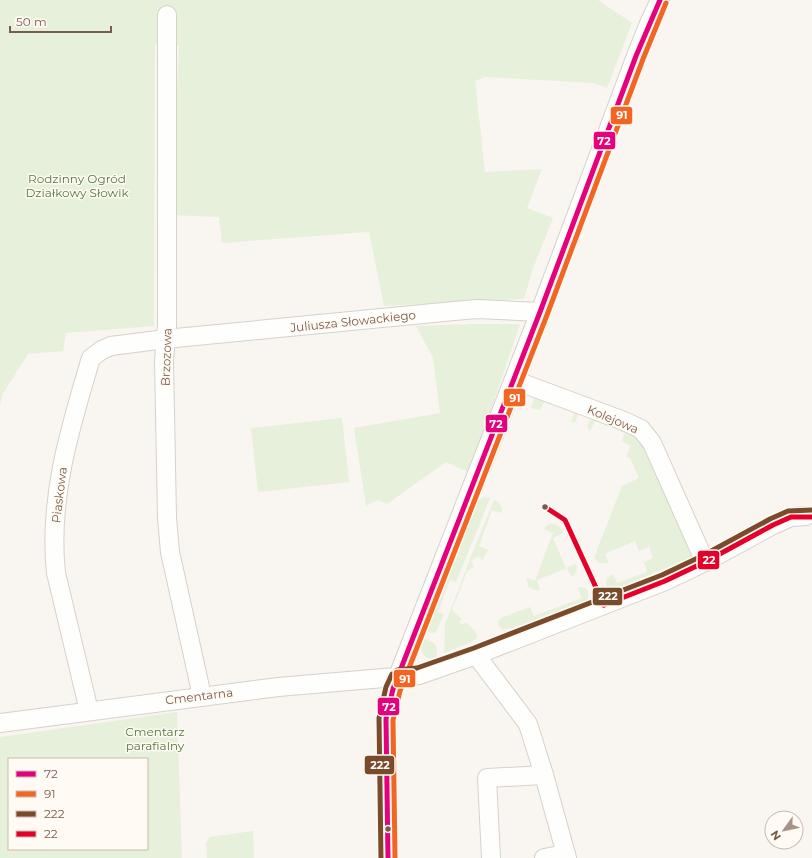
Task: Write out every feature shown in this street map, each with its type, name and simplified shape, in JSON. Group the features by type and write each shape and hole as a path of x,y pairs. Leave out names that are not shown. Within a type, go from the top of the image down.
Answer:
{"street":[{"path":"388,858 386,719 393,689 514,380 636,56 660,0"},
{"name":"Brzozowa","path":"167,15 167,325 164,361 167,518 170,552 202,696"},
{"name":"Juliusza Słowackiego","path":"165,339 477,309 540,312"},
{"name":"Piaskowa","path":"89,710 56,573 54,552 55,526 60,474 68,436 91,358 102,350 111,346 165,339"},
{"name":"Kolejowa","path":"514,380 624,421 641,429 652,443 705,562"},
{"name":"Cmentarna","path":"0,723 89,710 278,687 420,675 476,655 665,581 705,562 773,525 791,517 806,516"},
{"path":"476,655 528,724 544,775 566,856 544,858"},
{"path":"492,858 487,778 544,775"}],"green space":[{"name":"Rodzinny Ogród Działkowy Słowik","path":"0,0 598,0 632,23 607,88 593,83 485,77 475,81 485,172 542,169 527,208 553,218 533,268 524,299 384,306 369,232 222,243 219,217 171,215 179,46 155,44 154,326 66,333 63,351 28,354 2,395 0,406"},
{"path":"520,324 470,473 446,462 387,504 378,500 366,506 354,428 440,413 433,358 416,326"},
{"path":"522,395 527,395 525,399 518,402 490,474 489,465 515,399"},
{"path":"535,397 578,413 576,421 571,423 574,413 544,402 540,410 531,408"},
{"path":"342,418 349,482 258,492 251,428"},
{"path":"596,418 631,431 643,442 692,557 611,591 606,586 607,578 613,574 617,583 647,572 644,562 653,558 649,547 639,551 635,541 605,554 609,563 600,563 594,558 622,486 639,478 630,458 626,457 631,446 622,440 625,433 595,421 590,431 588,429 589,423"},
{"path":"484,497 490,498 482,519 456,582 450,580 438,612 444,614 437,630 434,633 426,632 425,631 476,502"},
{"path":"494,500 501,505 502,513 492,510 479,546 488,550 482,561 479,556 471,561 474,567 467,571 452,610 462,619 459,622 462,625 466,622 476,633 477,638 470,643 444,653 445,624"},
{"path":"551,524 559,526 563,533 553,538 566,568 576,564 576,572 575,575 571,577 567,568 537,580 540,590 534,590 528,586 526,577 535,581 553,533 544,529 546,526"},
{"path":"578,588 585,588 588,592 588,600 510,629 503,630 499,626 498,621 501,618 530,607 534,616 582,598"},
{"path":"422,638 434,643 437,650 436,660 424,655 421,646"},
{"name":"Cmentarz parafialny","path":"177,712 182,858 0,858 0,737"},
{"path":"253,831 254,858 207,858 206,843 210,837"}],"transit line":[{"name":"72","path":"388,858 386,719 393,689 540,312 636,56 660,0"},
{"name":"91","path":"395,858 393,720 400,691 547,315 643,59 666,3"},
{"name":"22","path":"545,507 565,520 604,605"},
{"name":"222","path":"397,670 417,668 474,648 662,575 788,511 812,510"},
{"name":"22","path":"604,605 665,581 791,517 812,517"},
{"name":"222","path":"381,858 379,718 386,687 392,674"}]}
